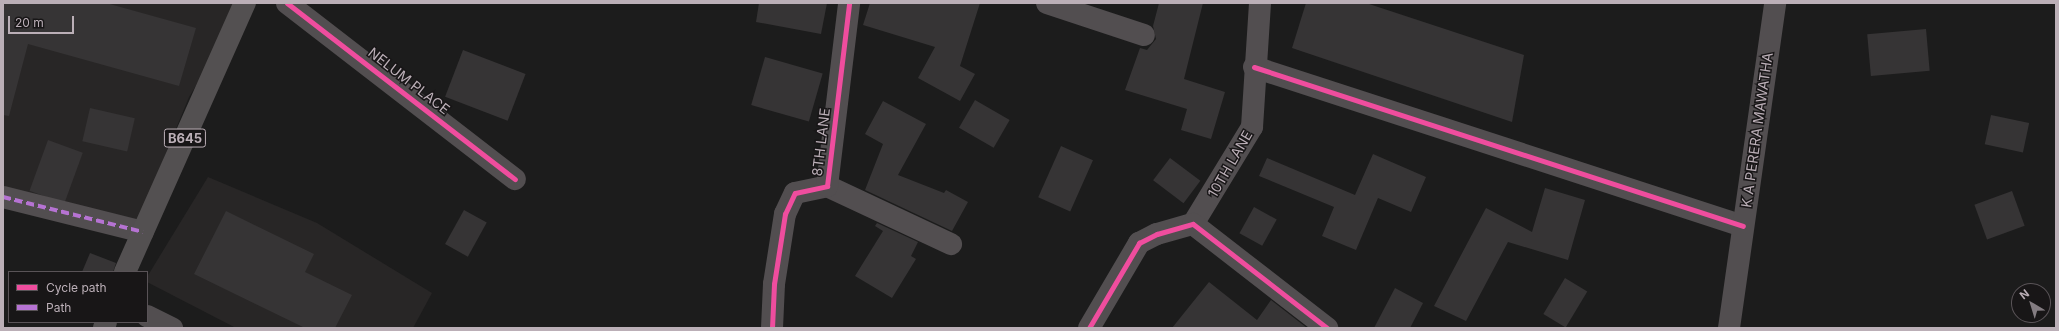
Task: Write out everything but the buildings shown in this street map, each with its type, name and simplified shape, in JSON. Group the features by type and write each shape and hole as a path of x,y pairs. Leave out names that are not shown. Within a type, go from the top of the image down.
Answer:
{"main road":[{"name":"B645","path":"125,271 245,3"}],"street":[{"name":"NELUM PLACE","path":"287,3 515,179"},
{"name":"8TH LANE","path":"772,328 774,284 785,214 795,193 827,186 849,3"},
{"path":"1047,3 1144,35"},
{"name":"10TH LANE","path":"1193,224 1252,127 1254,67 1260,3"},
{"name":"K A PERERA MAWATHA","path":"1729,328 1775,3"},
{"path":"1254,67 1743,226"},
{"path":"827,186 951,244"},
{"path":"3,197 144,232"},
{"path":"1089,328 1139,243 1157,234 1193,224 1324,327"},
{"path":"148,316 172,328"}],"shaded area":[{"path":"3,3 247,3 189,97 131,238 3,206"},
{"path":"208,177 317,223 432,293 413,328 236,328 148,283 148,275"}],"marked path":[{"path":"3,197 143,232"}],"cycle path":[{"path":"287,3 515,179"},
{"path":"772,328 774,284 785,214 795,193 827,186 849,3"},
{"path":"1254,67 1743,226"},
{"path":"1089,328 1139,243 1157,234 1193,224 1327,328"}]}
